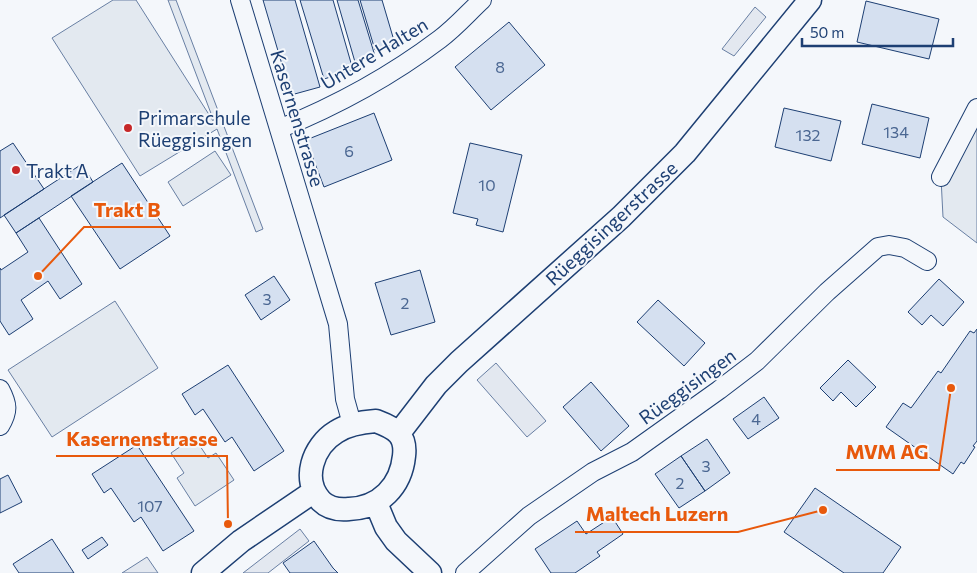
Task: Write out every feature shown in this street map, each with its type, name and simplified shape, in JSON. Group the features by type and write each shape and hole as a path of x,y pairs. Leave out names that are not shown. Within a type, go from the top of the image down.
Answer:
{"street":[{"name":"Kasernenstrasse","path":"240,0 338,324 345,400 352,424"},
{"name":"Untere Halten","path":"279,129 307,118 375,82 441,39 482,0"},
{"name":"Rüeggisingerstrasse","path":"398,433 436,385 459,362 621,217 685,153 810,0"},
{"path":"941,178 977,108"},
{"name":"Rüeggisingen","path":"465,573 529,516 593,472 632,452 750,367 827,292 878,247 889,245 905,248 927,261"},
{"path":"0,389 6,401 5,417 0,426"},
{"path":"376,421 398,433 404,441 400,476 392,489 376,503 360,509 342,510 331,508 313,492 311,467 321,445 335,432 352,424 376,421"},
{"path":"203,573 241,541 313,492"},
{"path":"376,503 386,527 396,541 430,573"}],"shaded area":[{"path":"113,0 136,0 215,124 168,0 176,0 263,229 256,232 217,129 140,176 52,38"},
{"path":"755,7 766,17 734,56 722,49"},
{"path":"977,108 977,243 943,217 941,178"},
{"path":"215,151 231,175 183,206 168,182"},
{"path":"115,301 158,368 52,437 8,370"},
{"path":"496,363 546,421 527,437 477,380"},
{"path":"194,437 208,458 216,453 234,480 195,506 177,478 184,473 171,453"},
{"path":"300,529 309,541 268,573 243,573"},
{"path":"147,557 158,573 122,573"}],"building":[{"path":"263,0 295,0 320,87 291,95"},
{"path":"300,0 333,0 353,70 324,79"},
{"path":"337,0 358,0 375,56 355,62"},
{"path":"360,0 382,0 395,44 375,50"},
{"path":"866,1 939,19 929,59 857,42"},
{"path":"509,22 545,65 491,110 455,67"},
{"path":"872,104 929,118 920,158 862,144"},
{"path":"784,108 841,121 831,161 775,147"},
{"path":"374,113 392,160 324,187 306,140"},
{"name":"Trakt A","path":"13,143 44,189 0,218 0,151"},
{"path":"470,143 522,155 503,232 476,225 478,219 453,213"},
{"path":"122,163 170,236 120,269 71,196"},
{"path":"82,164 93,182 16,233 4,215"},
{"path":"39,218 82,284 60,299 48,281 21,300 33,319 9,335 0,321 0,268 1,270 28,252 16,233"},
{"path":"420,270 435,322 391,335 375,283"},
{"path":"274,276 290,300 261,320 245,295"},
{"path":"939,279 964,302 943,326 931,315 922,325 908,312"},
{"path":"658,300 705,343 684,366 637,322"},
{"path":"977,329 977,441 964,464 961,462 953,474 886,427 903,403 911,408 938,371 941,373 970,331 974,333"},
{"path":"848,360 876,387 856,407 841,392 833,401 820,388"},
{"path":"228,365 284,451 254,471 232,437 225,442 203,409 195,415 182,394"},
{"path":"591,382 629,426 601,451 563,407"},
{"path":"764,397 779,418 748,439 733,419"},
{"path":"707,439 730,473 705,491 681,456"},
{"path":"137,445 194,531 163,551 141,517 134,522 111,488 104,493 92,474"},
{"path":"681,456 705,491 679,508 655,474"},
{"path":"8,475 22,502 0,513 0,479"},
{"path":"815,488 901,547 883,573 844,573 784,532"},
{"path":"612,517 623,534 597,552 600,556 575,573 551,573 535,549 577,521 586,534"},
{"path":"102,537 108,545 88,559 82,550"},
{"path":"52,539 74,573 19,573 13,564"},
{"path":"314,541 338,573 290,573 283,563"}],"place":[{"name":"Primarschule Rüeggisingen","path":"128,128"},
{"name":"Trakt A","path":"16,170"},
{"name":"Trakt B","path":"38,276"},
{"name":"MVM AG","path":"951,388"},
{"name":"Maltech Luzern","path":"823,510"},
{"name":"Kasernenstrasse","path":"228,524"}]}
